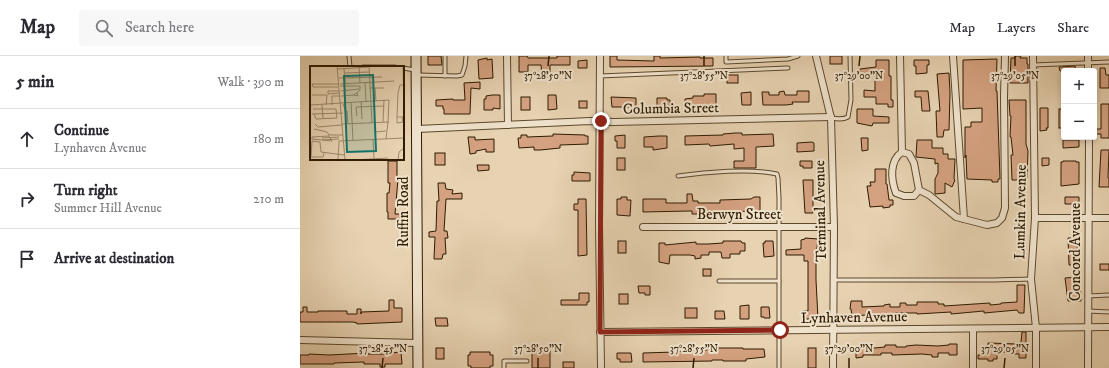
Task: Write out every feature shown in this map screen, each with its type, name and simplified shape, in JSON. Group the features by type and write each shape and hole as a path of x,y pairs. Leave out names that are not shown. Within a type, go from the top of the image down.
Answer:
{"street":[{"name":"Ruffin Road","path":"416,56 418,368"},
{"path":"507,56 508,125"},
{"path":"600,56 601,368"},
{"name":"Terminal Avenue","path":"816,56 831,118 834,227 833,368"},
{"path":"900,56 902,152 894,162 892,173 896,193 904,196 914,196 919,190"},
{"path":"953,56 964,219"},
{"path":"919,190 929,195 956,217 987,225 997,224 1002,218 1005,208 1005,56"},
{"name":"Lumkin Avenue","path":"1033,56 1035,218 1031,279 1036,328 1036,368"},
{"name":"Columbia Street","path":"417,129 601,121 831,118"},
{"name":"Concord Avenue","path":"1088,368 1089,140"},
{"path":"902,152 909,154 914,163 919,190"},
{"path":"1035,218 1109,218"},
{"name":"Berwyn Street","path":"643,227 834,227"},
{"name":"Lynhaven Avenue","path":"600,332 1109,327"},
{"path":"973,329 973,368"},
{"path":"300,340 417,343"}],"lane":[{"path":"349,56 350,66"},
{"path":"445,56 446,76"},
{"path":"404,68 416,73 446,76 462,75 466,56"},
{"path":"726,56 726,62 788,59 798,56"},
{"path":"831,118 845,119 848,117 851,100 850,56"},
{"path":"1034,65 1088,59 1109,62"},
{"path":"600,76 788,68"},
{"path":"678,176 743,171 768,172 777,174 779,226 779,368"},
{"path":"834,280 1031,279"},
{"path":"719,281 779,281"},
{"path":"1088,296 1109,295"},
{"path":"1088,312 1109,312"},
{"path":"504,368 504,361 527,361"}],"building":[{"path":"428,56 441,56 442,65 428,65"},
{"path":"519,56 527,56 528,58 557,58 557,56 570,56 570,65 550,65 550,77 542,77 541,65 528,65 528,72 519,72"},
{"path":"610,56 617,56 617,60 654,61 654,56 660,56 660,58 713,58 713,66 610,67"},
{"path":"830,56 842,56 842,64 830,64"},
{"path":"1015,56 1027,58 1028,83 1010,83 1011,58 1015,58"},
{"path":"487,58 487,60 492,59 493,78 479,79 478,60"},
{"path":"997,59 996,91 1000,179 998,179 998,182 992,182 992,180 967,179 965,127 971,127 971,122 982,122 982,108 963,109 963,60"},
{"path":"587,60 587,68 578,68 578,61"},
{"path":"876,60 889,60 891,100 893,100 893,107 888,107 888,104 876,104 876,97 864,97 864,90 875,91 875,74 860,74 860,69 876,67"},
{"path":"914,60 929,60 929,65 927,65 927,73 916,74"},
{"path":"1075,66 1075,68 1061,68 1060,71 1059,67"},
{"path":"1100,68 1105,68 1106,75 1109,75 1109,88 1100,88"},
{"path":"949,73 949,130 944,130 943,137 937,137 936,111 940,111 937,74"},
{"path":"727,75 738,75 738,83 727,83"},
{"path":"480,82 480,89 471,88 470,114 444,114 443,106 436,106 436,100 465,100 464,83"},
{"path":"784,91 785,95 797,95 797,91 809,91 809,102 792,102 793,104 786,105 763,105 762,92 769,92 769,95 779,95 779,92"},
{"path":"915,91 928,91 930,111 922,111 921,97 915,97"},
{"path":"751,92 751,105 742,105 741,93"},
{"path":"704,94 716,94 716,105 708,107 685,107 685,99 693,98 693,96 704,96"},
{"path":"500,95 500,109 493,108 493,110 484,110 484,99 486,99 486,96"},
{"path":"548,95 556,95 557,109 548,110"},
{"path":"521,97 530,97 530,110 521,110"},
{"path":"611,97 636,98 636,107 612,107"},
{"path":"657,98 667,98 667,100 670,100 670,106 657,106"},
{"path":"1009,100 1026,100 1026,144 1028,151 1027,179 1025,180 1025,183 1018,183 1018,180 1012,180 1011,155 1013,155 1010,137 1011,116"},
{"path":"579,101 587,101 587,108 579,108"},
{"path":"1101,104 1109,104 1109,138 1101,138 1101,134 1097,134 1097,129 1101,129"},
{"path":"1040,108 1048,108 1047,130 1040,131"},
{"path":"857,109 873,109 873,116 889,117 889,123 873,123 872,126 857,123"},
{"path":"1059,109 1061,109 1061,128 1059,128"},
{"path":"742,133 742,135 773,134 774,146 756,147 756,168 734,168 734,161 744,161 744,148 734,149 734,144 710,146 709,144 685,145 685,136 723,135"},
{"path":"553,134 585,135 588,136 588,144 560,145 560,148 540,150 534,150 534,147 519,148 518,138 521,138 521,135 527,135 527,137 553,136"},
{"path":"625,135 625,148 617,148 615,136"},
{"path":"667,136 667,148 653,150 653,147 644,147 644,137"},
{"path":"468,137 475,137 475,140 494,139 494,152 486,152 486,149 470,154"},
{"path":"861,138 868,138 868,150 862,151"},
{"path":"917,140 932,140 932,148 943,148 943,154 948,154 948,159 955,159 955,180 952,187 945,183 945,193 935,194 935,179 938,173 938,163 935,164 935,159 916,157"},
{"path":"1063,140 1079,140 1079,147 1063,148"},
{"path":"797,143 814,143 814,151 797,152"},
{"path":"1101,150 1109,150 1109,187 1099,187"},
{"path":"435,153 445,153 445,165 435,165"},
{"path":"617,158 625,158 625,170 617,170"},
{"path":"1042,158 1049,158 1049,165 1042,166"},
{"path":"388,161 397,161 398,179 395,214 400,214 399,219 388,219 387,193 389,193 390,183 388,183"},
{"path":"800,161 812,161 812,168 803,168 803,166 800,166"},
{"path":"1061,162 1079,162 1079,184 1061,186"},
{"path":"477,165 489,165 489,170 478,171"},
{"path":"875,169 886,169 886,184 889,200 893,200 893,205 890,205 890,207 870,207 867,186 871,186 870,182 875,182"},
{"path":"574,172 590,173 590,181 572,181 572,175 574,175"},
{"path":"803,180 813,180 813,213 805,213"},
{"path":"438,183 445,183 446,189 453,190 452,194 462,193 462,199 446,199 444,231 447,231 448,238 445,238 446,254 443,254 442,259 434,259 435,237 429,237 429,232 436,231 437,201 439,201"},
{"path":"687,194 692,194 693,201 698,201 698,203 720,203 720,200 751,199 754,197 760,197 760,211 711,212 698,214 692,214 692,211 643,212 643,199 666,199 666,203 687,203"},
{"path":"621,197 627,197 627,200 631,200 630,216 617,215 617,199 621,199"},
{"path":"1065,197 1079,197 1079,203 1065,204"},
{"path":"578,199 586,199 587,255 578,256 578,210 574,210 574,204 578,204"},
{"path":"805,238 818,239 816,280 818,319 803,319 803,311 808,311 808,261 804,261 804,255 786,255 786,250 801,249 801,240"},
{"path":"1068,238 1077,238 1078,265 1069,265"},
{"path":"618,241 626,241 626,253 618,253"},
{"path":"723,241 741,241 742,243 745,243 745,251 740,251 740,254 730,254 730,258 722,258 721,252 709,252 709,255 701,255 701,258 695,259 695,256 690,255 670,255 669,264 659,262 659,243 665,243 665,245 696,242 696,244 708,244 723,243"},
{"path":"765,241 773,241 774,256 764,257 763,243 765,243"},
{"path":"1100,264 1109,264 1109,270 1100,270"},
{"path":"703,269 711,269 711,276 703,276"},
{"path":"1078,277 1078,279 1080,279 1081,301 1068,301 1065,278"},
{"path":"1017,285 1025,285 1024,313 1019,313 1017,310 984,313 984,311 951,314 951,312 917,314 895,313 895,316 883,316 883,314 852,316 850,309 851,301 862,301 862,307 884,306 890,304 890,307 900,307 900,303 906,303 906,305 917,305 917,302 938,302 938,304 944,304 944,306 990,303 990,305 1017,302"},
{"path":"638,286 650,286 650,295 639,293"},
{"path":"579,293 589,293 589,302 587,302 587,305 561,305 561,300 579,300"},
{"path":"619,294 628,294 628,304 619,304"},
{"path":"389,300 394,300 394,308 402,308 402,322 357,324 353,322 300,322 300,312 303,312 303,307 307,307 307,312 347,311 347,314 357,314 357,309 361,309 361,312 389,311"},
{"path":"749,305 749,319 740,319 740,306"},
{"path":"761,307 769,307 770,318 761,317"},
{"path":"685,308 697,308 697,318 685,318"},
{"path":"715,311 724,311 725,319 715,319"},
{"path":"435,318 447,318 448,326 436,326"},
{"path":"1022,332 1026,332 1026,358 1019,358 1019,354 997,352 997,359 993,359 993,361 988,361 988,359 978,359 978,355 988,354 988,343 1017,344 1021,342"},
{"path":"957,344 957,355 938,353 938,357 932,357 932,355 922,354 892,355 892,353 881,353 881,355 863,355 863,357 856,358 856,347 875,348 885,347 885,345 896,345 896,347 916,345 938,346"},
{"path":"436,348 444,348 444,359 436,359"},
{"path":"696,348 696,350 707,350 707,348 764,349 765,357 746,359 746,361 712,360 643,362 643,353 675,352"},
{"path":"808,348 816,348 816,368 808,368"},
{"path":"534,349 548,349 548,351 550,351 550,368 532,368 532,351 534,351"},
{"path":"401,352 402,364 385,364 385,367 380,367 380,364 364,364 364,362 300,364 300,355 368,353 391,354"},
{"path":"470,352 490,352 490,355 493,355 493,366 490,366 490,368 471,368 471,366 468,366 468,355 470,355"},
{"path":"617,353 631,353 632,362 620,362 620,359 617,359"},
{"path":"563,362 574,362 574,368 563,368"}],"route":[{"path":"601,121 599,224 600,332 780,330"}]}
